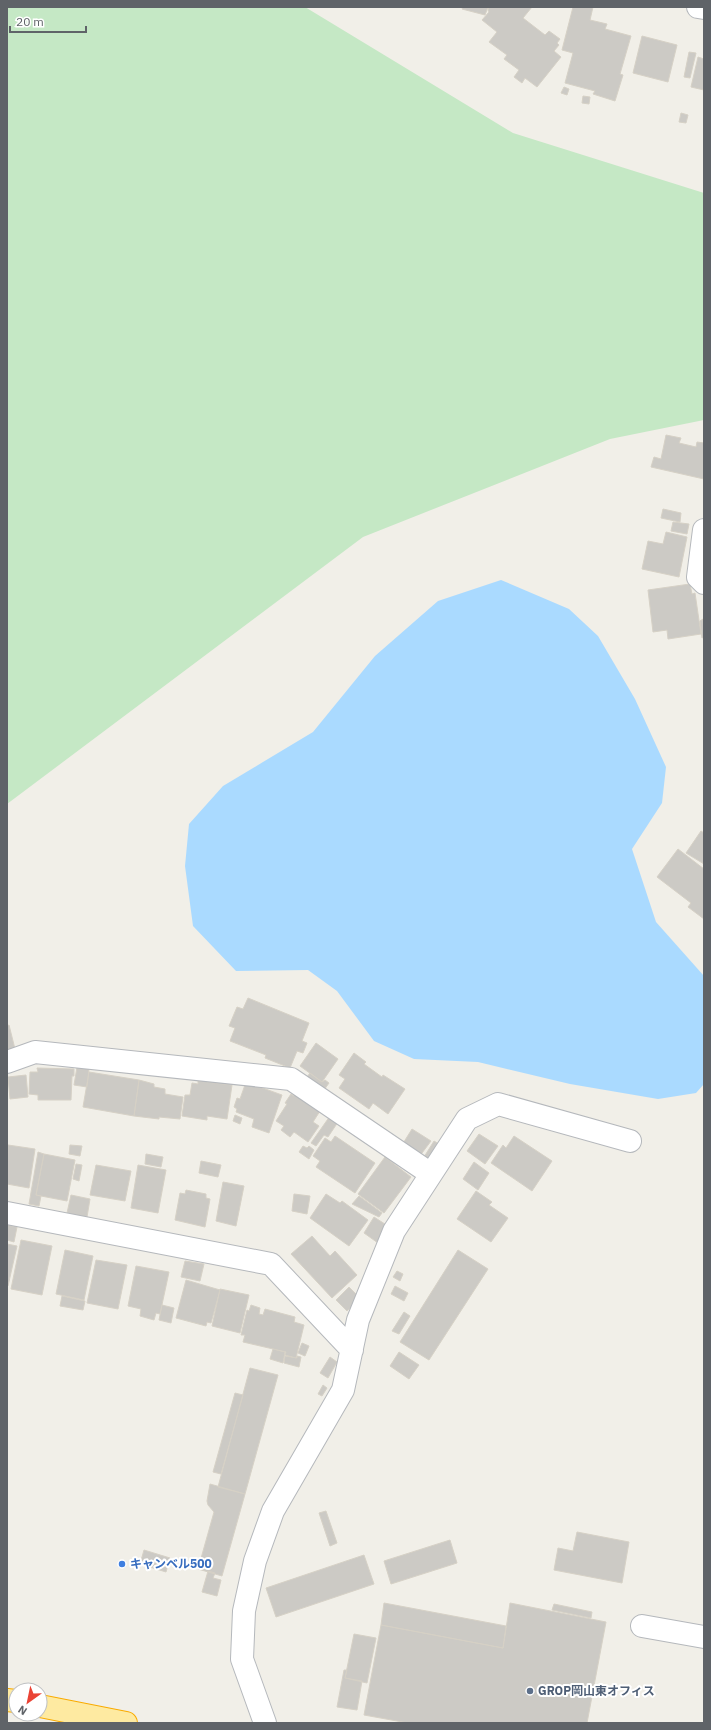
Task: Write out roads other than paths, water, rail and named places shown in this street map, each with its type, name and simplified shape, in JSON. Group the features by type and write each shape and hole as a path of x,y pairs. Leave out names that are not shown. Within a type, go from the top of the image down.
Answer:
{"highway":[{"path":"48,1708 126,1723"}],"street":[{"path":"698,7 704,8"},
{"path":"704,530 698,577 704,583"},
{"path":"7,1062 35,1052 290,1079 431,1174"},
{"path":"265,1723 242,1659 244,1610 255,1561 273,1511 343,1390 358,1320 394,1231 467,1119 498,1104 630,1141"},
{"path":"7,1213 271,1264 352,1350"},
{"path":"642,1626 704,1637"}],"water":[{"path":"501,580 569,609 598,636 635,699 666,767 662,803 632,849 656,922 704,976 704,1084 696,1093 658,1099 570,1084 478,1062 414,1059 374,1041 337,991 308,970 236,971 193,926 185,866 189,824 223,786 313,732 375,656 438,601"}],"place":[{"name":"キャンベル500","path":"122,1564"},
{"name":"GROP岡山東オフィス","path":"530,1691"}]}
